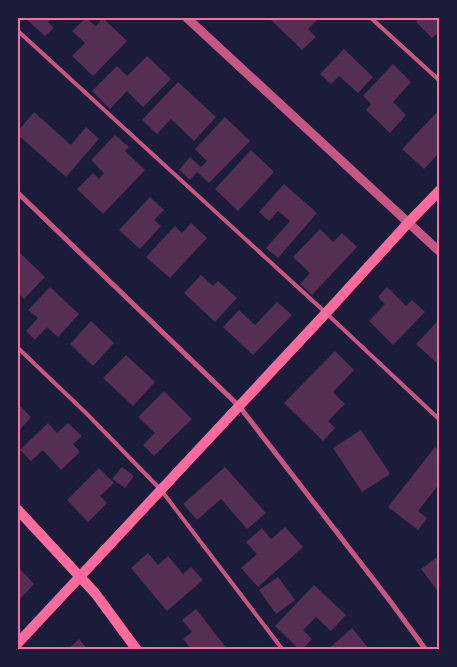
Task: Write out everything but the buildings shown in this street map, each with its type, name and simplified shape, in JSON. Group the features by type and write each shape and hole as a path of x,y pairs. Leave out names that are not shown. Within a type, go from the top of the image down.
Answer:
{"main road":[{"path":"18,643 440,190"},
{"path":"18,510 95,593 137,650"}],"street":[{"path":"187,18 440,252"},
{"path":"18,194 239,406 426,650"}],"lane":[{"path":"371,18 440,81"},
{"path":"18,31 440,420"},
{"path":"18,348 87,414 161,490 283,650"}]}
